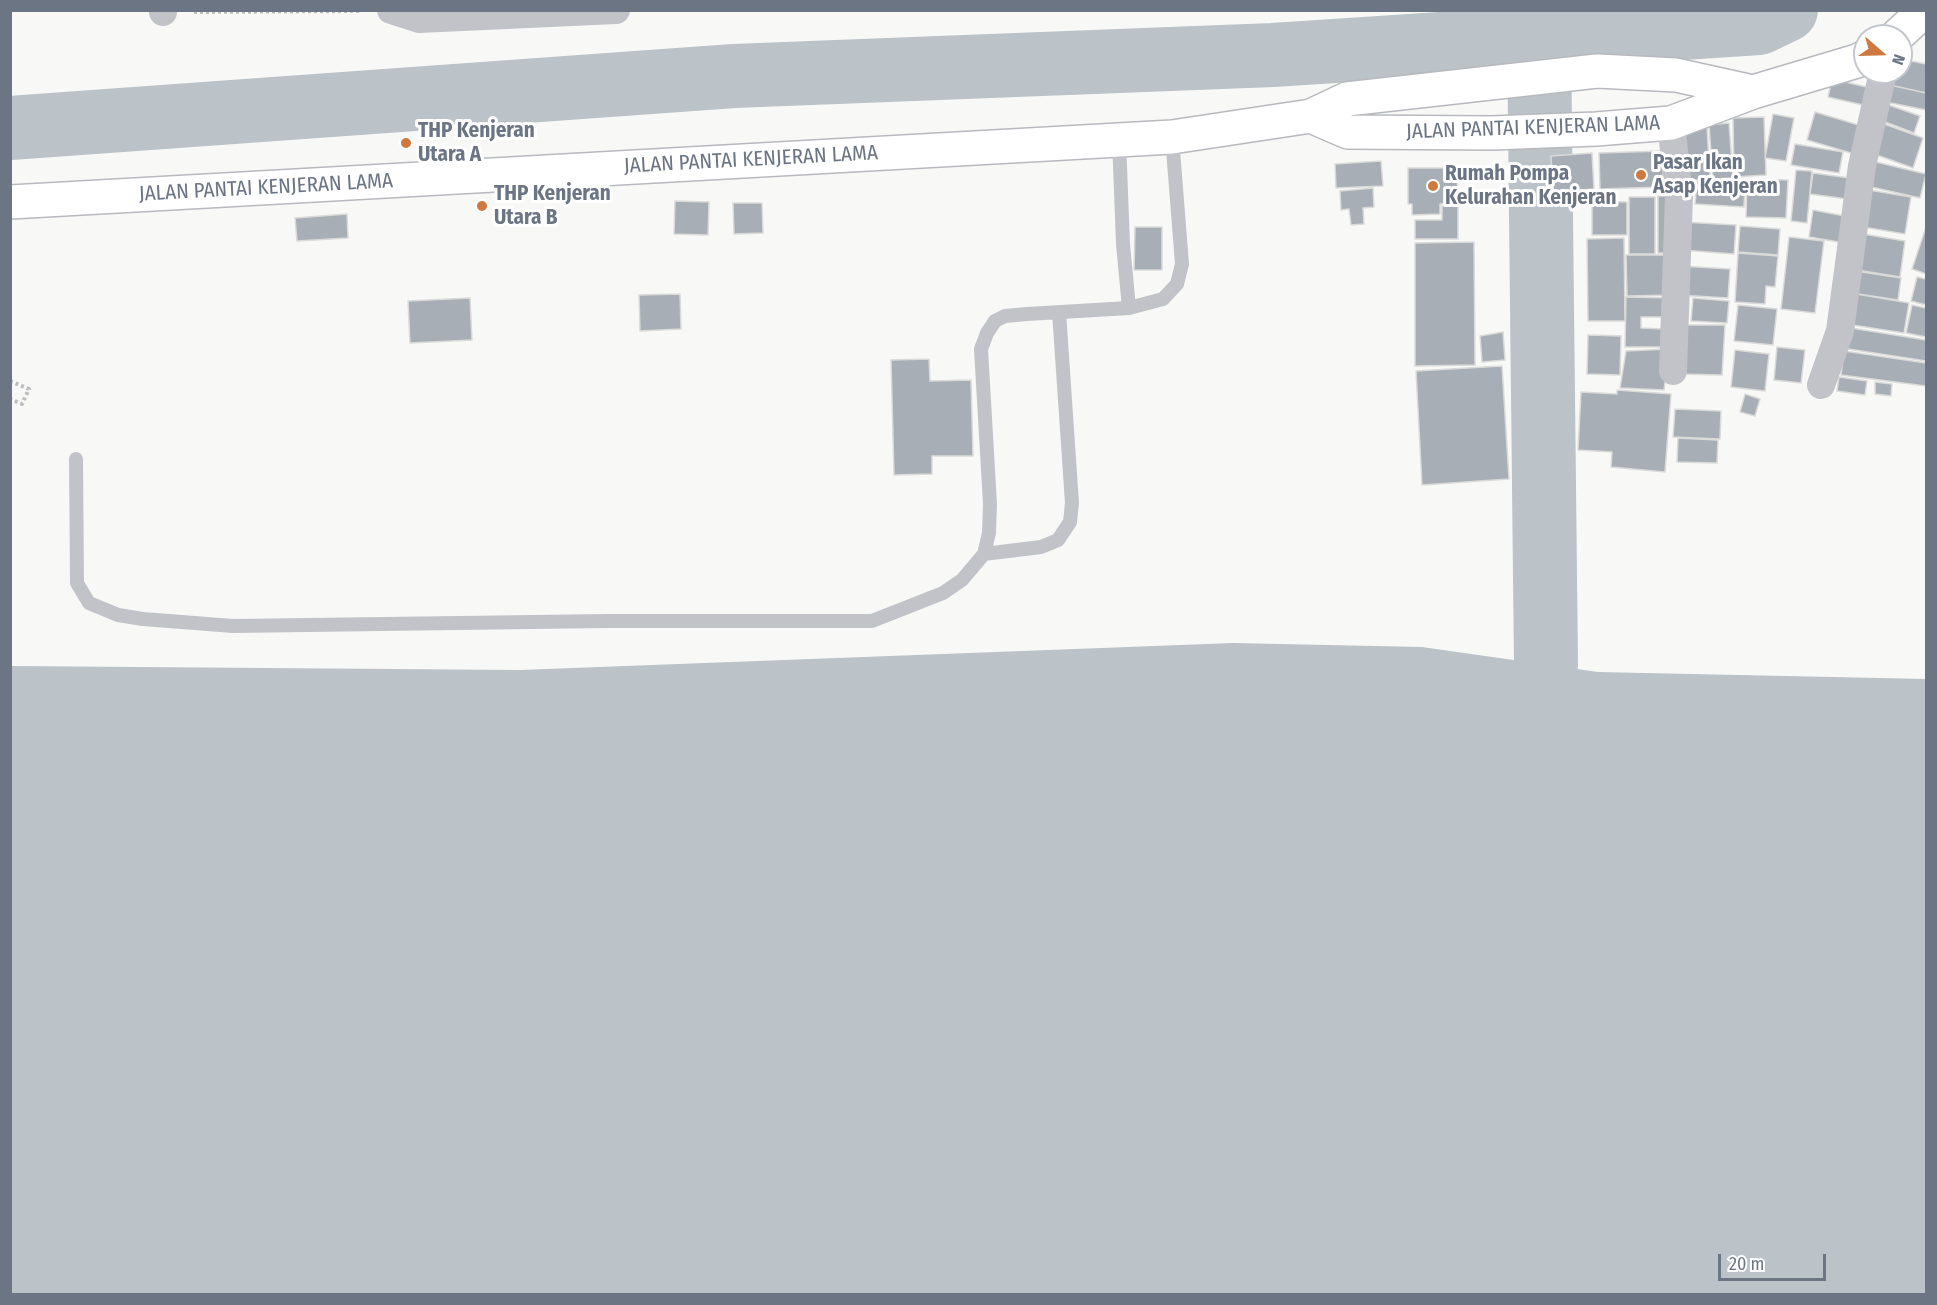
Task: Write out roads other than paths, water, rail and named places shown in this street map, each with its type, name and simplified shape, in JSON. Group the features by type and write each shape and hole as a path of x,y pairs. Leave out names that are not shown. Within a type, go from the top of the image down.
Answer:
{"main road":[{"path":"1910,24 1925,10"},
{"name":"JALAN PANTAI KENJERAN LAMA","path":"1311,116 1348,132 1492,133 1596,129 1671,123 1753,92 1853,62"},
{"name":"JALAN PANTAI KENJERAN LAMA","path":"10,202 1172,137 1311,116 1347,99 1597,71 1676,75 1753,92"}],"street":[{"path":"391,11 418,19 614,11"},
{"path":"1821,385 1839,332 1862,166 1880,84"},
{"path":"1671,123 1679,196 1673,371"}],"lane":[{"path":"76,459 77,583 89,603 118,615 233,626 608,621 872,621 944,593 962,580 984,554 989,533 990,504 981,349 994,321 1005,316 1129,308 1163,299 1177,284 1182,264 1172,137"},
{"path":"1119,140 1123,244 1129,308"},
{"path":"984,554 1041,547 1058,540 1070,522 1072,503 1059,312"}],"waterway":[{"path":"10,128 734,76 1273,55 1759,23 1786,10"},
{"path":"1539,37 1546,665"}],"place":[{"name":"THP Kenjeran Utara A","path":"406,143"},
{"name":"Pasar Ikan Asap Kenjeran","path":"1641,175"},
{"name":"Rumah Pompa Kelurahan Kenjeran","path":"1433,186"},
{"name":"THP Kenjeran Utara B","path":"482,206"}]}
